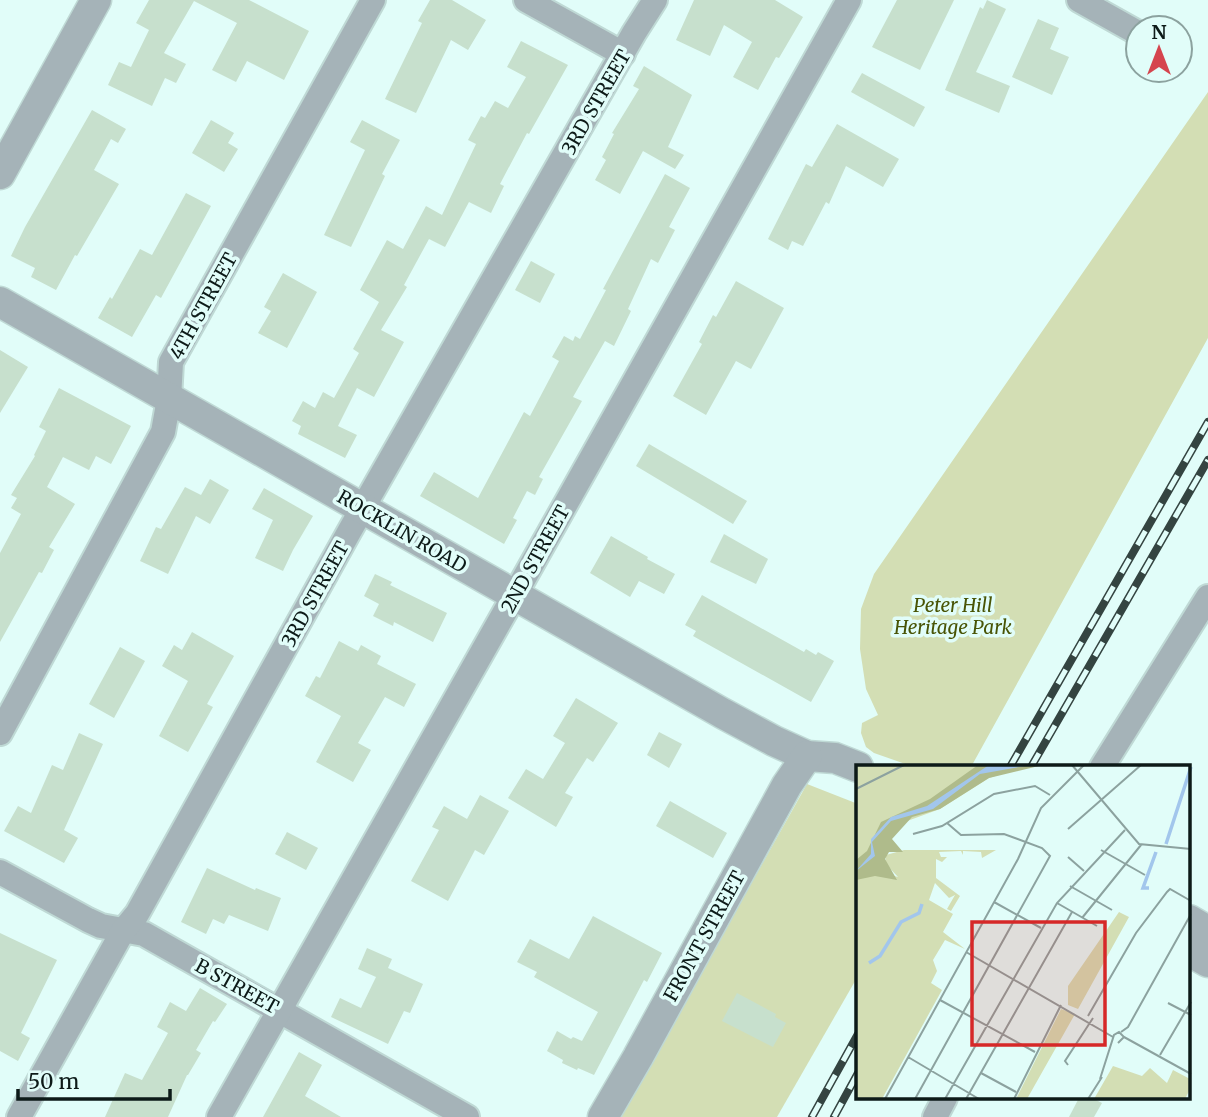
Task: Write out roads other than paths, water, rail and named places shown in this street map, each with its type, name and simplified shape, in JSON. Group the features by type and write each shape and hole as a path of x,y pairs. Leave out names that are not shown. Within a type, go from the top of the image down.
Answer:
{"street":[{"path":"0,174 96,0"},
{"name":"4TH STREET","path":"0,733 163,432 169,399 171,362 373,0"},
{"path":"526,0 623,54"},
{"name":"3RD STREET","path":"19,1117 655,0"},
{"name":"2ND STREET","path":"219,1117 849,0"},
{"path":"1079,0 1124,25"},
{"name":"ROCKLIN ROAD","path":"0,302 722,713 807,755 835,758 856,766"},
{"path":"1103,765 1208,597"},
{"name":"ROCKLIN ROAD","path":"807,755 822,771 856,785"},
{"name":"FRONT STREET","path":"603,1117 787,785 807,755"},
{"name":"B STREET","path":"0,872 101,926 144,933 467,1117"},
{"path":"1190,921 1208,931"},
{"path":"1190,952 1208,962"},
{"path":"935,1117 944,1100"}],"railway":[{"path":"1011,765 1208,422"},
{"path":"1032,765 1208,460"},
{"path":"812,1117 856,1038"},
{"path":"834,1117 856,1077"}],"park label":[{"name":"Peter Hill Heritage Park","path":"953,616"}]}
